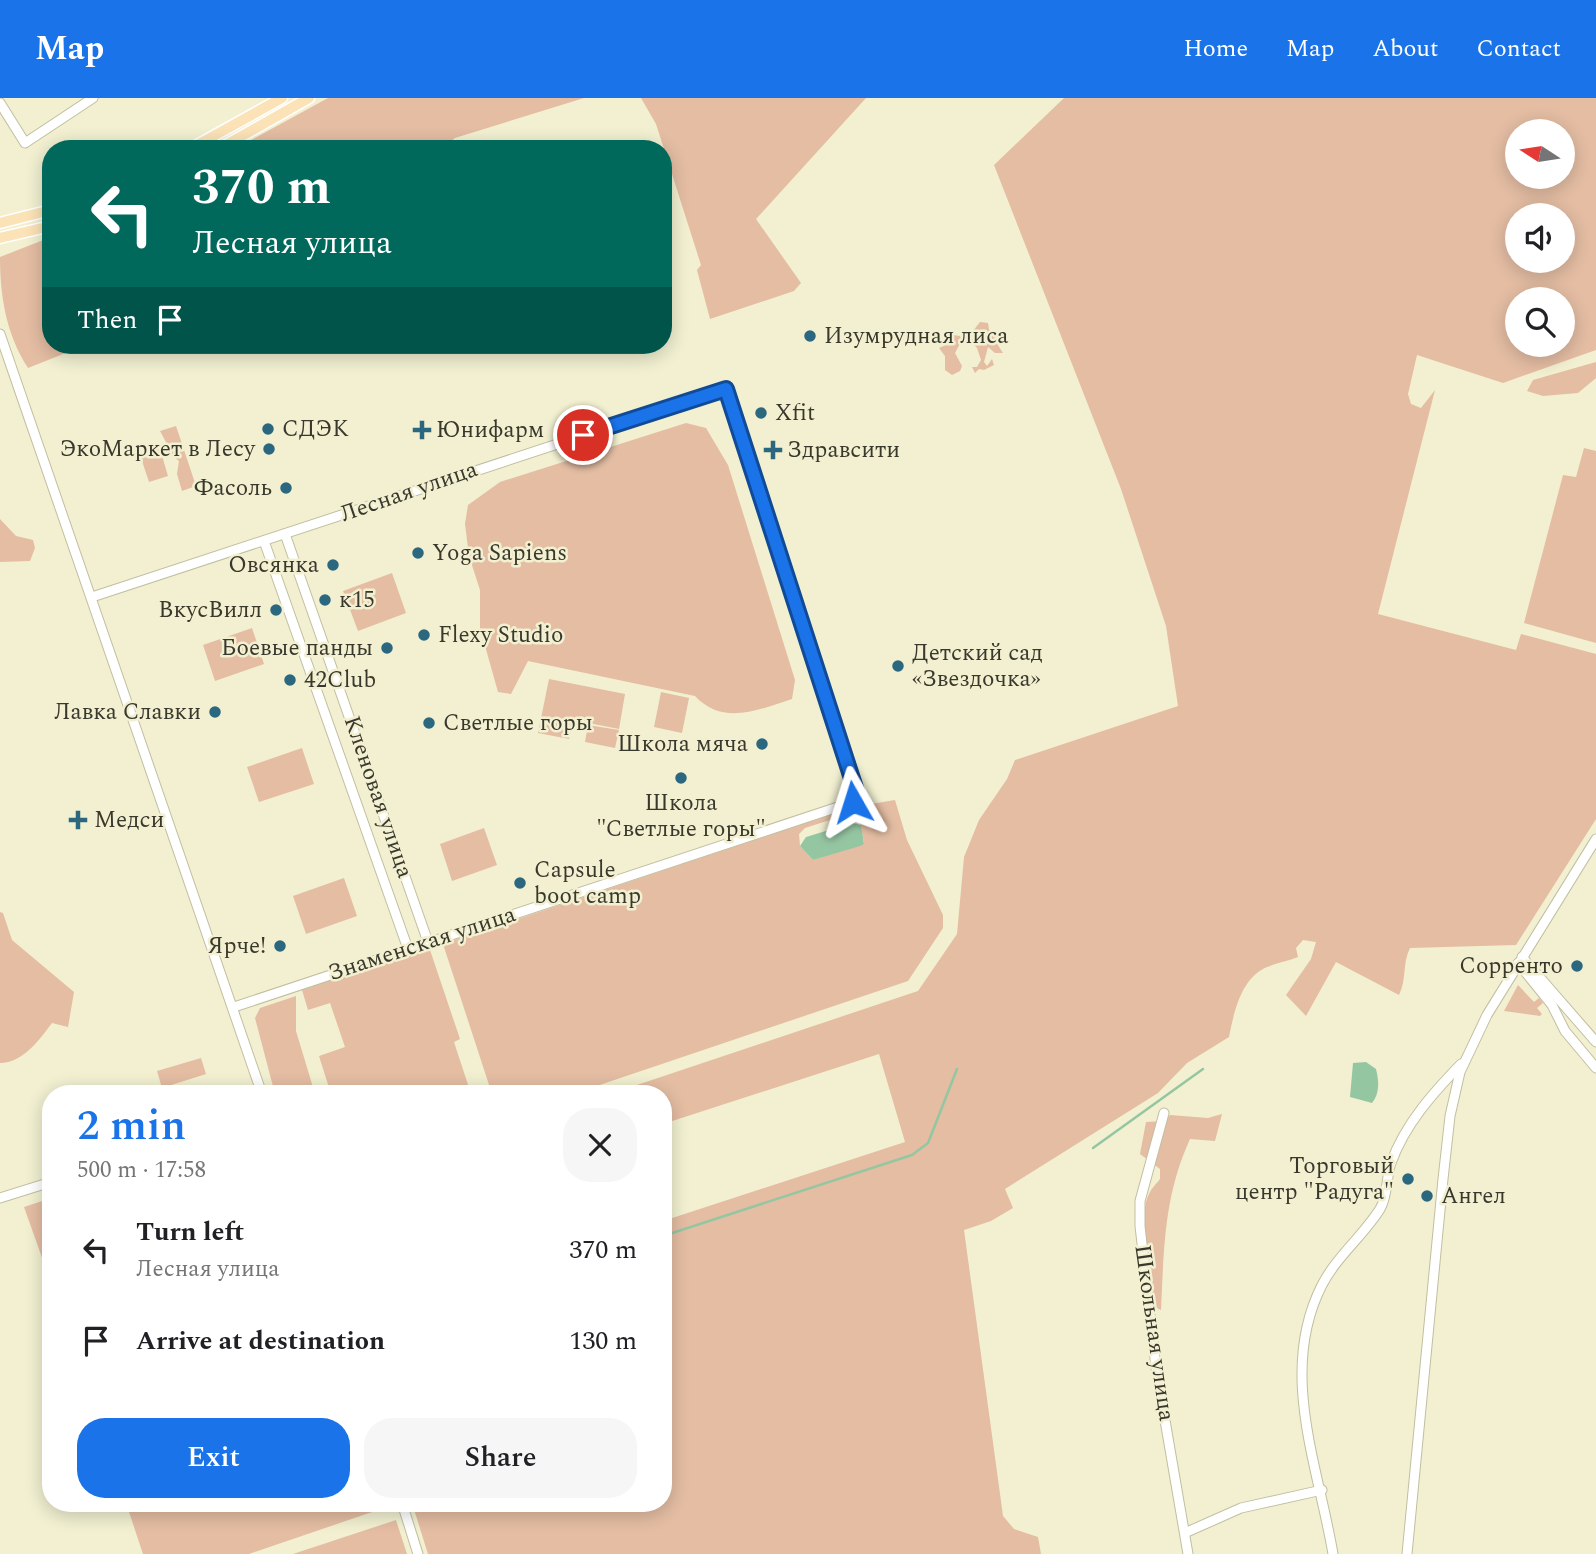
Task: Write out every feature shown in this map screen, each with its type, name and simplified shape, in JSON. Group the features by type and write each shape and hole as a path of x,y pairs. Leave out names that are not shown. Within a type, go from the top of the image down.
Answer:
{"main road":[{"path":"206,140 282,98"},
{"path":"235,140 309,98"},
{"path":"0,223 42,212"},
{"path":"0,238 42,228"}],"street":[{"path":"0,103 26,143 93,98"},
{"path":"0,334 93,597 259,1085"},
{"name":"Лесная улица","path":"93,597 726,389 856,791 855,799 849,804"},
{"name":"Кленовая улица","path":"285,534 428,943"},
{"name":"Кленовая улица","path":"264,541 408,949"},
{"name":"Знаменская улица","path":"234,1007 849,804"},
{"path":"1333,1554 1300,1384 1303,1346 1313,1305 1331,1269 1380,1209 1391,1164 1422,1107 1464,1060 1520,960 1596,839"},
{"path":"1520,960 1596,1042"},
{"path":"1520,960 1552,1005 1565,1031 1596,1068"},
{"path":"1407,1554 1448,1133 1464,1060"},
{"name":"Школьная улица","path":"1164,1113 1140,1201 1140,1226 1156,1368 1188,1554"},
{"path":"0,1198 42,1185"},
{"path":"1186,1532 1241,1508 1322,1490"},
{"path":"405,1512 418,1554"}],"shaded area":[{"path":"328,98 584,98 452,140 251,140"},
{"path":"641,98 866,98 756,219 801,283 794,291 710,319 697,270 701,265 672,174 672,140 661,140 656,124"},
{"path":"1064,98 1596,98 1596,350 1503,383 1417,355 1408,394 1411,404 1421,408 1435,390 1378,614 1516,650 1521,634 1596,654 1596,819 1516,945 1410,948 1399,995 1336,962 1306,1016 1286,995 1311,959 1316,942 1303,940 1296,948 1298,957 1267,967 1251,979 1240,997 1229,1037 1187,1063 1158,1093 1005,1189 1013,1208 991,1221 964,1230 1003,1516 1014,1529 1038,1537 1041,1554 428,1554 415,1512 672,1512 672,1218 905,1142 879,1054 672,1121 672,1085 637,1085 918,991 957,934 964,857 979,820 1007,779 1015,760 1178,706 1166,626 1121,489 994,165"},
{"path":"42,241 42,354 63,354 28,368 9,328 1,286 0,257"},
{"path":"980,322 988,323 989,330 996,333 996,338 988,344 996,342 1003,353 995,353 988,347 984,362 987,366 992,359 994,365 984,370 979,369 975,373 972,367 977,367 981,360 977,348 970,340 986,333 984,330 973,331"},
{"path":"953,335 960,336 962,340 955,353 962,366 960,371 952,375 945,370 945,356 939,348 948,344"},
{"path":"1596,362 1596,378 1578,393 1543,396 1527,391 1533,380"},
{"path":"686,423 706,428 728,465 795,680 792,699 754,711 729,713 717,711 695,696 528,661 511,694 498,692 480,628 480,590 469,556 465,524 468,505 500,482"},
{"path":"176,426 195,483 193,487 182,491 177,474 179,461 165,450 167,444 160,431"},
{"path":"1584,448 1596,451 1596,643 1524,623 1563,475 1576,477"},
{"path":"160,449 168,476 149,482 140,455"},
{"path":"0,519 16,536 33,540 35,548 30,561 0,562"},
{"path":"392,573 406,613 358,631 343,591"},
{"path":"252,628 264,664 215,681 203,645"},
{"path":"549,679 625,694 619,729 573,720 569,739 538,733"},
{"path":"661,692 689,698 682,733 654,727"},
{"path":"588,725 619,730 615,748 585,742"},
{"path":"302,748 314,784 259,802 247,767"},
{"path":"895,800 907,840 943,915 943,928 908,981 600,1085 489,1085 443,944 853,807","holes":["858,811 864,843 813,860 800,846 799,834 805,828"]},
{"path":"852,823 861,825 864,844 860,846 813,860 800,846 806,837"},
{"path":"484,828 497,865 452,881 440,844"},
{"path":"344,878 357,916 306,934 293,896"},
{"path":"0,912 3,913 12,940 74,992 68,1027 52,1023 23,1055 0,1063"},
{"path":"429,947 460,1039 454,1042 468,1085 328,1085 319,1056 345,1047 330,1003 308,1010 302,990"},
{"path":"1518,985 1534,1002 1539,998 1543,1003 1537,1008 1542,1014 1540,1016 1504,1011"},
{"path":"296,996 296,1031 312,1085 273,1085 255,1018 260,1008"},
{"path":"201,1058 206,1074 171,1085 161,1085 157,1071"},
{"path":"1366,1062 1376,1069 1378,1078 1378,1091 1372,1103 1350,1097 1353,1063"},
{"path":"1222,1114 1215,1141 1190,1139 1181,1160 1167,1222 1161,1310 1155,1307 1144,1232 1146,1203 1151,1190 1160,1179 1160,1169 1140,1154 1146,1122 1165,1121 1170,1115 1208,1118"},
{"path":"42,1201 42,1258 24,1207"},
{"path":"129,1512 372,1512 249,1554 143,1554"},
{"path":"396,1520 407,1554 293,1554"}],"waterway":[{"path":"672,1233 912,1155 928,1143 957,1069"},
{"path":"1093,1148 1203,1069"}],"place":[{"name":"Изумрудная лиса","path":"810,336"},
{"name":"Xfit","path":"761,413"},
{"name":"СДЭК","path":"268,429"},
{"name":"Юнифарм","path":"422,430"},
{"name":"ЭкоМаркет в Лесу","path":"269,449"},
{"name":"Здравсити","path":"773,450"},
{"name":"Фасоль","path":"286,488"},
{"name":"Yoga Sapiens","path":"418,553"},
{"name":"Овсянка","path":"333,565"},
{"name":"к15","path":"325,600"},
{"name":"ВкусВилл","path":"276,610"},
{"name":"Flexy Studio","path":"424,635"},
{"name":"Боевые панды","path":"387,648"},
{"name":"Детский сад «Звездочка»","path":"898,666"},
{"name":"42Club","path":"290,680"},
{"name":"Лавка Славки","path":"215,712"},
{"name":"Светлые горы","path":"429,723"},
{"name":"Школа мяча","path":"762,744"},
{"name":"Школа \"Светлые горы\"","path":"681,778"},
{"name":"Медси","path":"78,820"},
{"name":"Capsule boot camp","path":"520,883"},
{"name":"Ярче!","path":"280,946"},
{"name":"Сорренто","path":"1577,966"},
{"name":"Торговый центр \"Радуга\"","path":"1408,1179"},
{"name":"Ангел","path":"1427,1196"}],"route":[{"path":"583,435 726,389 856,791 853,802"}]}
